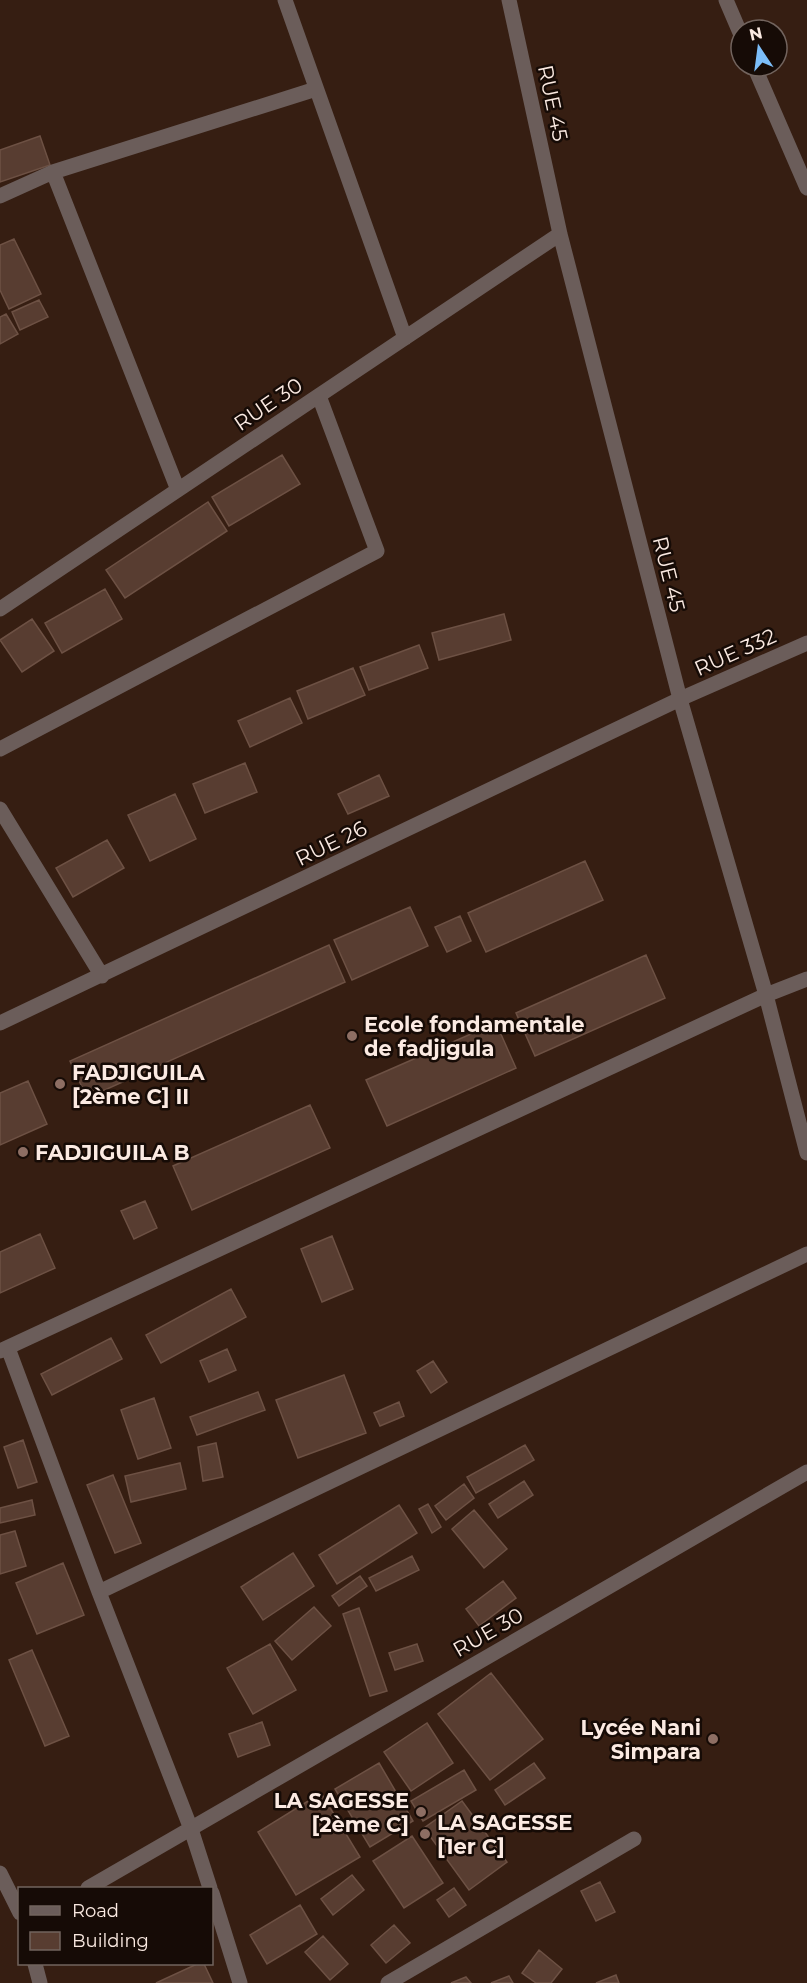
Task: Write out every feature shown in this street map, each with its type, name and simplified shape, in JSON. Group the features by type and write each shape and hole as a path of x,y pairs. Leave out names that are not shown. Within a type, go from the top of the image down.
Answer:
{"street":[{"path":"285,0 405,338"},
{"name":"RUE 45","path":"509,0 560,234 680,699 766,996 807,1153"},
{"path":"726,0 734,18"},
{"path":"759,78 807,188"},
{"path":"0,196 53,172 316,89"},
{"path":"53,172 178,490"},
{"name":"RUE 30","path":"0,609 560,234"},
{"path":"0,749 377,551 319,396"},
{"name":"RUE 332","path":"680,699 807,643"},
{"name":"RUE 26","path":"0,1023 680,699"},
{"path":"0,808 102,976"},
{"path":"210,1887 191,1829 4,1350 807,979"},
{"path":"99,1592 807,1254"},
{"name":"RUE 30","path":"90,1887 807,1472"},
{"path":"388,1983 634,1839"},
{"path":"0,1873 18,1909"},
{"path":"213,1896 240,1983"},
{"path":"35,1965 40,1983"}],"building":[{"path":"40,136 50,165 0,182 0,150"},
{"path":"14,239 41,294 9,309 0,290 0,245"},
{"path":"39,300 48,317 20,330 12,312"},
{"path":"6,314 18,334 0,344 0,317"},
{"path":"282,455 300,484 229,526 212,497"},
{"path":"208,502 227,531 125,598 106,570"},
{"path":"105,589 122,619 62,653 45,623"},
{"path":"504,614 511,640 439,660 432,633"},
{"path":"32,619 54,651 22,672 0,640"},
{"path":"419,645 428,668 369,690 360,667"},
{"path":"353,668 365,695 308,719 297,691"},
{"path":"290,698 302,723 250,747 238,721"},
{"path":"245,763 257,792 205,813 193,784"},
{"path":"379,775 389,796 348,814 338,794"},
{"path":"175,794 196,839 150,861 128,815"},
{"path":"107,840 124,868 73,897 56,868"},
{"path":"585,861 603,900 486,952 468,913"},
{"path":"410,907 428,946 352,980 334,940"},
{"path":"460,916 471,941 447,952 435,927"},
{"path":"329,945 345,982 87,1098 70,1061"},
{"path":"646,955 665,998 535,1056 516,1013"},
{"path":"496,1023 516,1068 387,1126 366,1080"},
{"path":"28,1081 47,1124 0,1145 0,1093"},
{"path":"310,1105 330,1148 192,1210 173,1166"},
{"path":"145,1201 157,1228 134,1239 121,1211"},
{"path":"40,1234 55,1268 0,1293 0,1252"},
{"path":"332,1236 353,1289 322,1302 301,1249"},
{"path":"231,1289 246,1317 161,1363 146,1335"},
{"path":"111,1338 122,1359 52,1395 41,1374"},
{"path":"227,1349 236,1370 209,1382 200,1361"},
{"path":"433,1361 447,1382 431,1393 417,1371"},
{"path":"344,1375 366,1433 298,1458 276,1400"},
{"path":"258,1392 265,1410 197,1435 190,1417"},
{"path":"154,1398 171,1448 138,1459 121,1410"},
{"path":"399,1402 404,1416 380,1426 374,1413"},
{"path":"23,1440 37,1482 18,1488 4,1447"},
{"path":"216,1443 223,1477 203,1481 198,1447"},
{"path":"525,1445 534,1460 476,1493 467,1477"},
{"path":"180,1463 186,1489 131,1502 125,1476"},
{"path":"113,1475 141,1543 115,1553 87,1485"},
{"path":"524,1481 533,1495 498,1518 489,1504"},
{"path":"464,1484 474,1498 446,1520 435,1506"},
{"path":"32,1500 35,1515 0,1523 0,1508"},
{"path":"428,1504 441,1527 432,1533 419,1509"},
{"path":"399,1505 417,1533 337,1584 319,1555"},
{"path":"474,1510 507,1549 484,1568 452,1529"},
{"path":"15,1531 26,1566 0,1574 0,1535"},
{"path":"293,1553 314,1586 263,1620 241,1587"},
{"path":"412,1556 419,1570 376,1591 369,1578"},
{"path":"63,1563 84,1615 37,1634 16,1583"},
{"path":"360,1576 367,1586 339,1606 332,1596"},
{"path":"503,1581 516,1598 479,1626 466,1609"},
{"path":"314,1607 331,1626 292,1660 275,1641"},
{"path":"359,1608 387,1691 370,1696 343,1614"},
{"path":"270,1644 296,1690 253,1714 227,1668"},
{"path":"417,1644 423,1661 395,1670 389,1653"},
{"path":"32,1650 69,1736 45,1746 9,1660"},
{"path":"491,1673 543,1739 490,1780 438,1714"},
{"path":"262,1722 270,1745 238,1757 229,1734"},
{"path":"427,1723 453,1763 411,1791 384,1752"},
{"path":"379,1763 413,1821 370,1847 335,1789"},
{"path":"534,1763 545,1778 505,1805 495,1790"},
{"path":"464,1770 476,1790 423,1821 411,1801"},
{"path":"321,1793 360,1857 296,1895 258,1832"},
{"path":"462,1801 507,1862 469,1890 424,1828"},
{"path":"412,1836 443,1883 404,1908 373,1861"},
{"path":"352,1875 364,1890 333,1915 321,1899"},
{"path":"600,1882 615,1912 596,1921 581,1891"},
{"path":"454,1888 466,1905 449,1917 437,1900"},
{"path":"300,1905 317,1934 267,1964 250,1935"},
{"path":"394,1925 410,1943 386,1963 371,1945"},
{"path":"323,1936 348,1964 330,1980 305,1952"},
{"path":"539,1950 562,1969 551,1983 536,1983 522,1973"},
{"path":"195,1965 204,1965 213,1983 156,1983"},
{"path":"616,1975 619,1983 596,1983"},
{"path":"509,1976 513,1983 491,1983"},
{"path":"466,1977 471,1983 451,1983"}],"place":[{"name":"Ecole fondamentale de fadjigula","path":"352,1036"},
{"name":"FADJIGUILA [2ème C] II","path":"60,1084"},
{"name":"FADJIGUILA B","path":"23,1152"},
{"name":"Lycée Nani Simpara","path":"713,1739"},
{"name":"LA SAGESSE [2ème C]","path":"421,1812"},
{"name":"LA SAGESSE [1er C]","path":"425,1834"}]}
